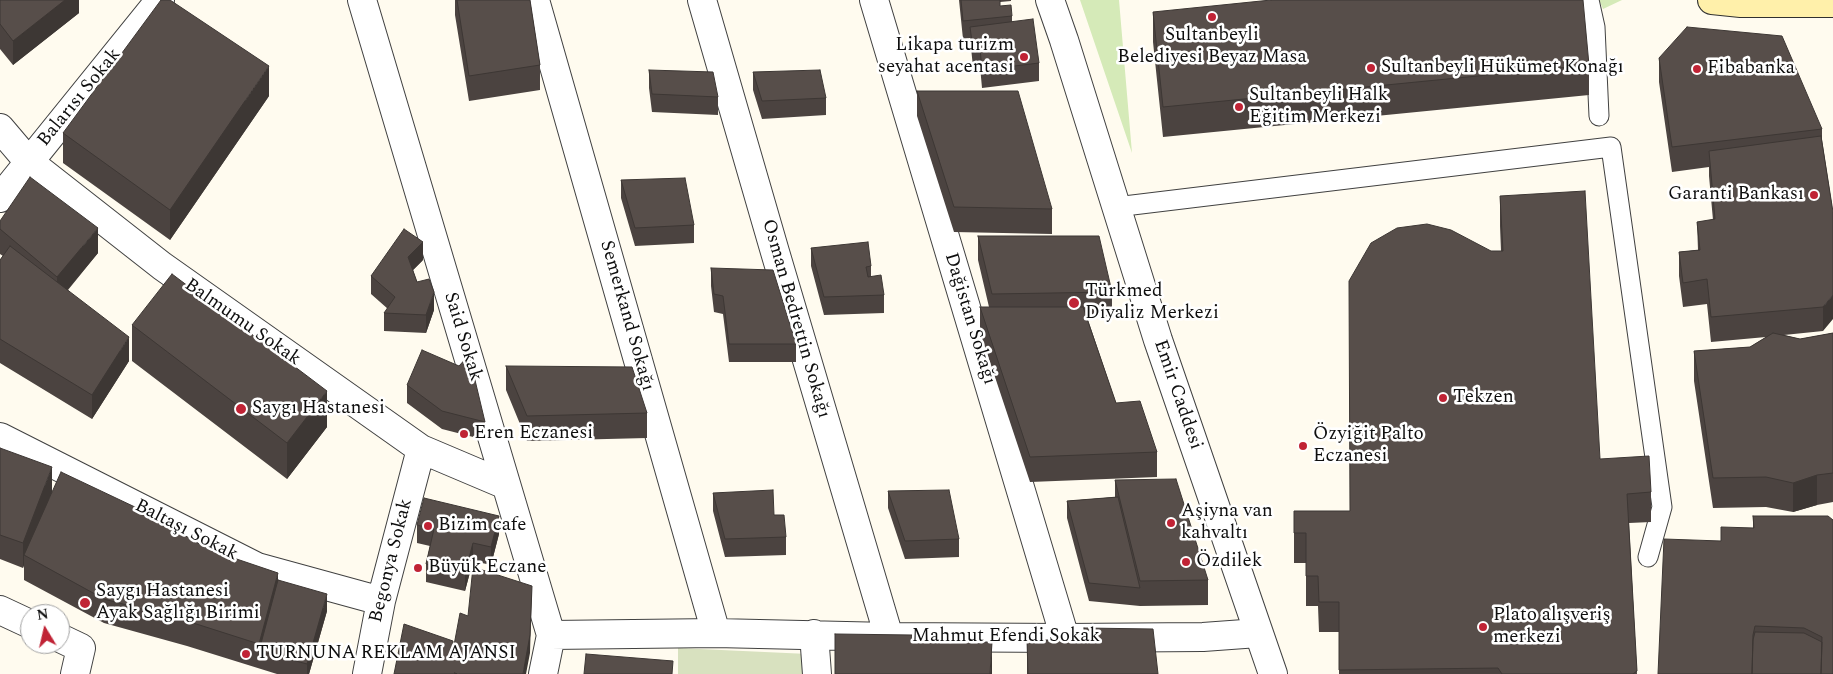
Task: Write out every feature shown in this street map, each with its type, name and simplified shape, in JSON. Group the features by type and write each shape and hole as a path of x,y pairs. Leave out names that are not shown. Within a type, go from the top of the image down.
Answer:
{"main road":[{"path":"1712,0 1741,3 1833,3"}],"street":[{"name":"Balarısı Sokak","path":"0,198 160,0"},
{"name":"Said Sokak","path":"362,0 551,635 543,674"},
{"name":"Semerkand Sokağı","path":"535,0 716,633"},
{"name":"Osman Bedrettin Sokağı","path":"702,0 889,637"},
{"name":"Dağistan Sokağı","path":"874,0 1065,638"},
{"name":"Emir Caddesi","path":"1050,0 1158,340 1258,633 1274,674"},
{"name":"Balmumu Sokak","path":"0,128 28,161 162,266 421,449 506,485"},
{"name":"Baltaşı Sokak","path":"0,437 257,567 381,601"},
{"name":"Begonya Sokak","path":"367,674 381,601 421,449"},
{"path":"0,610 20,619"},
{"name":"Mahmut Efendi Sokak","path":"551,635 716,633 889,637 1204,638 1258,633"},
{"path":"814,634 817,674"},
{"path":"70,643 81,648 75,674"}],"lane":[{"path":"1589,0 1595,27 1599,116"},
{"path":"1116,207 1611,147 1662,507 1648,557"}],"green space":[{"path":"1080,0 1119,0 1132,153"},
{"path":"1599,0 1622,0 1603,9"},
{"path":"678,648 808,654 808,674 678,674"}],"building":[{"path":"0,0 65,0 13,41 0,24"},
{"path":"161,0 170,0 269,66 170,210 63,133"},
{"path":"457,0 530,0 540,65 469,76"},
{"path":"961,0 1000,0 1000,6 1011,5 1012,16 963,21"},
{"name":"Sultanbeyli Hükümet Konağı","path":"1271,0 1583,0 1589,65 1163,107 1153,12"},
{"path":"1033,19 1039,63 982,70 980,48 973,49 970,27"},
{"path":"1687,27 1782,36 1822,129 1672,147 1659,58"},
{"path":"649,70 713,72 718,97 652,94"},
{"path":"820,70 826,98 762,101 753,72"},
{"path":"917,91 1018,91 1052,209 954,207"},
{"path":"1821,136 1833,212 1833,295 1823,307 1711,317 1707,279 1683,283 1679,252 1700,250 1697,222 1715,219 1709,151"},
{"path":"30,177 98,228 57,277 0,229 0,221"},
{"path":"685,178 694,225 635,228 621,180"},
{"path":"1585,191 1600,459 1649,456 1651,492 1627,494 1637,671 1633,674 1502,674 1498,668 1339,670 1339,602 1319,602 1318,576 1306,576 1306,533 1294,533 1294,511 1350,511 1349,281 1371,243 1397,228 1427,224 1451,230 1491,251 1503,251 1500,196"},
{"path":"404,229 423,242 408,257 417,282 429,279 434,292 426,315 384,313 395,297 371,276"},
{"path":"978,236 1099,236 1112,292 992,294"},
{"path":"868,242 871,266 866,267 868,277 881,275 884,295 824,297 811,248"},
{"path":"10,246 129,337 92,395 0,339 0,260"},
{"path":"711,268 773,270 796,344 729,344 723,296 714,294"},
{"path":"172,274 327,391 287,443 132,325"},
{"path":"980,307 1083,307 1116,403 1140,401 1157,452 1030,457"},
{"path":"1773,333 1800,339 1833,333 1833,473 1817,475 1793,483 1766,477 1713,478 1694,351 1750,347"},
{"path":"422,350 459,366 469,355 485,422 442,411 407,385"},
{"path":"506,366 632,367 647,413 527,416"},
{"path":"0,448 52,467 23,543 0,535"},
{"path":"61,472 137,508 210,550 278,573 259,644 187,621 104,599 24,555"},
{"path":"1176,479 1208,580 1140,581 1115,480"},
{"path":"773,490 774,515 784,515 786,537 725,539 713,493"},
{"path":"949,490 959,539 905,541 888,491"},
{"path":"1118,497 1140,588 1089,583 1067,501"},
{"path":"424,498 499,516 491,547 473,543 465,573 426,564 434,529 417,525"},
{"path":"1753,516 1828,516 1833,520 1833,674 1821,674 1822,637 1804,628 1755,626 1752,674 1658,674 1664,539 1721,541 1721,527 1754,528"},
{"path":"473,567 532,586 530,635 523,674 394,674 404,624 453,641 452,656 460,613 468,616"},
{"path":"278,580 327,594 307,664 259,651"},
{"path":"1084,628 1153,629 1158,674 1028,674 1027,640 1085,640"},
{"path":"1755,632 1804,633 1822,642 1821,674 1752,674"},
{"path":"835,634 912,635 912,642 992,642 990,674 835,674"},
{"path":"586,654 673,661 672,674 584,674"}],"place":[{"name":"Sultanbeyli Belediyesi Beyaz Masa","path":"1212,17"},
{"name":"Likapa turizm seyahat acentasi","path":"1024,57"},
{"name":"Sultanbeyli Hükümet Konağı","path":"1371,68"},
{"name":"Fibabanka","path":"1697,69"},
{"name":"Sultanbeyli Halk Eğitim Merkezi","path":"1239,107"},
{"name":"Garanti Bankası","path":"1814,195"},
{"name":"Türkmed Diyaliz Merkezi","path":"1074,303"},
{"name":"Tekzen","path":"1443,398"},
{"name":"Saygı Hastanesi","path":"241,409"},
{"name":"Eren Eczanesi","path":"464,434"},
{"name":"Özyiğit Palto Eczanesi","path":"1303,446"},
{"name":"Aşiyna van kahvaltı","path":"1171,523"},
{"name":"Bizim cafe","path":"428,526"},
{"name":"Özdilek","path":"1186,562"},
{"name":"Büyük Eczane","path":"418,568"},
{"name":"Saygı Hastanesi Ayak Sağlığı Birimi","path":"85,603"},
{"name":"Plato alışveriş merkezi","path":"1483,627"},
{"name":"TURNUNA REKLAM AJANSI","path":"246,654"}]}
